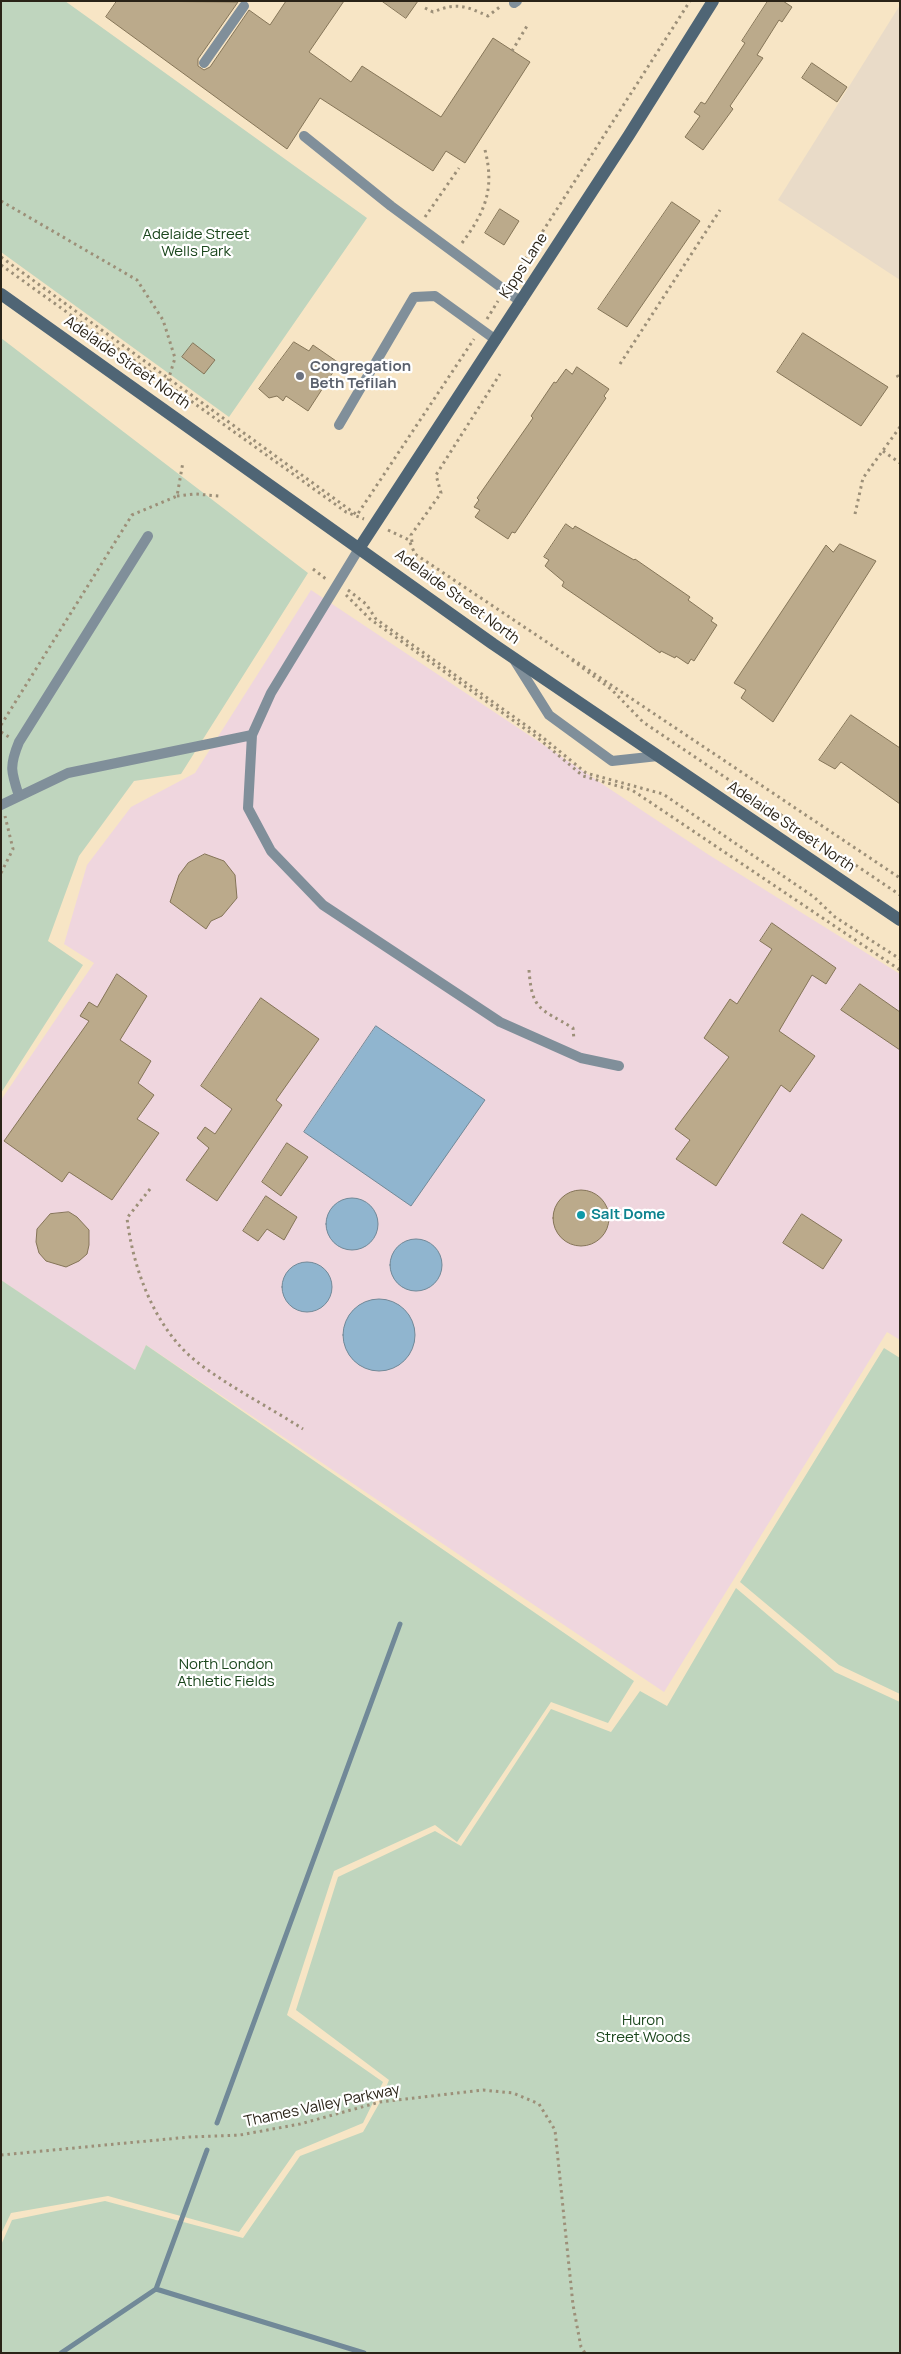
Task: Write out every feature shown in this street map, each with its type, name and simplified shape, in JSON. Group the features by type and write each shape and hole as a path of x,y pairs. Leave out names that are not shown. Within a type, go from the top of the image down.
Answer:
{"main road":[{"name":"Kipps Lane","path":"360,547 496,340 714,1"},
{"name":"Adelaide Street North","path":"1,294 514,658 900,920"}],"lane":[{"path":"204,63 244,6"},
{"path":"304,136 520,302"},
{"path":"339,425 414,297 435,296 496,340"},
{"path":"19,796 11,761 20,742 148,536"},
{"path":"360,547 271,693 252,735 248,808 271,851 324,905 500,1022 575,1055 619,1066"},
{"path":"514,658 548,715 612,761 658,756"},
{"path":"2,804 68,773 252,735"}],"path":[{"path":"357,515 506,290 690,1"},
{"path":"424,8 433,12 450,5 462,6 488,16 513,2"},
{"path":"512,51 527,26"},
{"path":"455,252 486,206 490,186 489,164 485,150"},
{"path":"420,226 459,168"},
{"path":"1,201 137,280 163,320 175,358 166,384"},
{"path":"620,364 720,210"},
{"path":"1,257 357,515"},
{"path":"1,266 346,512 357,515 409,540 415,554 900,878"},
{"path":"415,554 411,535 440,493 436,475 500,374"},
{"path":"898,375 900,380"},
{"path":"855,514 863,478 900,428"},
{"path":"883,451 900,463"},
{"path":"178,496 183,462"},
{"path":"1,726 132,515 178,496 195,494 219,496"},
{"path":"337,587 370,619 538,738 583,776 632,790 900,970"},
{"path":"537,634 612,690 644,722 900,895"},
{"path":"1,873 13,849 2,804"},
{"path":"529,970 530,993 537,1006 573,1028 575,1055"},
{"path":"150,1190 127,1218 130,1244 148,1298 180,1345 197,1362 303,1429"},
{"name":"Thames Valley Parkway","path":"1,2155 189,2137 240,2135 300,2124 380,2102 483,2090 513,2093 539,2104 555,2130 573,2305 581,2347 585,2353"}],"shaded area":[{"path":"900,5 900,280 778,200"},
{"path":"311,590 709,855 900,974 900,1340 887,1332 664,1692 146,1345 135,1371 1,1280 1,1100 94,963 64,944 87,865 131,807 195,773"}],"green space":[{"name":"Adelaide Street Wells Park","path":"1,1 65,1 367,218 229,417 1,252"},
{"path":"1,338 308,573 181,774 134,781 79,856 48,941 83,965 1,1093"},
{"name":"North London Athletic Fields","path":"1,1280 135,1370 146,1345 634,1681 608,1723 551,1702 457,1842 435,1825 334,1871 287,2015 383,2082 363,2123 296,2151 239,2232 108,2196 11,2213 1,2234"},
{"path":"884,1348 900,1358 900,1694 839,1665 740,1582"},
{"name":"Huron Street Woods","path":"736,1588 835,1672 900,1702 900,2353 1,2353 1,2245 12,2220 105,2201 243,2238 300,2156 363,2132 380,2102 389,2080 296,2010 338,1877 435,1831 461,1846 551,1709 611,1732 640,1691 667,1706"}],"water":[{"path":"376,1026 485,1100 411,1206 304,1132"},
{"path":"347,1198 357,1198 366,1202 374,1210 378,1224 374,1238 366,1246 357,1250 347,1250 338,1246 330,1238 326,1229 326,1219 330,1210 338,1202"},
{"path":"416,1239 426,1241 434,1247 440,1255 442,1265 440,1275 434,1283 426,1289 416,1291 406,1289 398,1283 392,1275 390,1265 392,1255 398,1247 406,1241"},
{"path":"302,1262 312,1262 325,1269 332,1282 332,1292 325,1305 312,1312 302,1312 293,1308 286,1301 282,1292 282,1282 286,1273 293,1266"},
{"path":"379,1299 399,1305 409,1315 415,1335 409,1355 399,1365 379,1371 359,1365 349,1355 343,1335 349,1315 359,1305"}],"building":[{"path":"117,1 238,2 198,59 198,66 204,70 210,67 249,10 270,25 286,1 344,1 309,52 351,82 362,66 441,117 493,38 530,62 465,163 446,151 433,171 320,98 287,149 106,17"},
{"path":"382,1 418,1 406,18"},
{"path":"768,1 783,1 792,7 782,22 779,20 757,55 763,58 730,106 733,109 703,150 685,137 700,116 694,112 701,102 705,104 745,43 742,41"},
{"path":"812,63 847,87 837,102 802,78"},
{"path":"672,202 700,221 627,327 598,309"},
{"path":"500,209 519,221 504,245 485,233"},
{"path":"803,333 888,387 861,426 777,372"},
{"name":"Congregation Beth Tefilah","path":"294,342 309,351 313,345 339,363 308,411 286,396 283,401 277,396 269,398 259,389"},
{"path":"193,343 215,360 204,374 182,357"},
{"path":"577,367 609,389 604,396 606,398 515,533 512,532 508,539 475,517 480,510 474,507 479,500 477,498 533,418 531,416 554,382 556,383 566,369 572,374"},
{"path":"566,524 573,529 575,526 635,559 690,597 688,600 713,618 711,621 717,625 694,661 691,659 688,664 676,656 675,658 661,651 660,653 562,586 564,582 545,566 549,560 544,557"},
{"path":"840,544 876,561 773,722 741,698 746,690 734,683 826,545 833,552"},
{"path":"851,715 900,748 900,804 841,762 835,769 819,760"},
{"path":"205,854 224,861 235,875 237,898 222,916 211,921 206,929 170,902 179,875 188,863"},
{"path":"772,923 836,968 826,984 812,975 779,1031 815,1056 790,1092 781,1085 716,1186 676,1159 690,1140 675,1129 729,1057 704,1038 730,999 737,1004 772,949 760,941"},
{"path":"117,974 147,996 120,1040 151,1061 138,1083 154,1095 137,1119 159,1133 112,1200 69,1172 62,1182 4,1141 89,1021 80,1016 89,1002 97,1007"},
{"path":"860,984 900,1012 900,1050 841,1010"},
{"path":"261,998 319,1039 276,1100 282,1105 217,1201 186,1180 209,1148 197,1138 205,1127 215,1134 232,1109 201,1086"},
{"path":"287,1143 308,1157 281,1196 262,1182"},
{"name":"Salt Dome","path":"581,1190 592,1192 601,1198 607,1207 609,1218 607,1229 601,1238 592,1244 581,1246 570,1244 561,1238 555,1229 553,1218 555,1207 561,1198 570,1192"},
{"path":"266,1196 297,1217 284,1240 267,1229 258,1241 243,1231"},
{"path":"69,1212 77,1217 89,1230 89,1245 87,1254 79,1261 66,1267 46,1261 39,1253 36,1242 37,1229 50,1214"},
{"path":"802,1214 842,1240 823,1269 783,1243"}],"waterway":[{"path":"217,2123 400,1624"},
{"path":"61,2353 156,2289 207,2150"},
{"path":"156,2289 364,2353"}],"place":[{"name":"Congregation Beth Tefilah","path":"300,376"},
{"name":"Salt Dome","path":"581,1215"}]}
